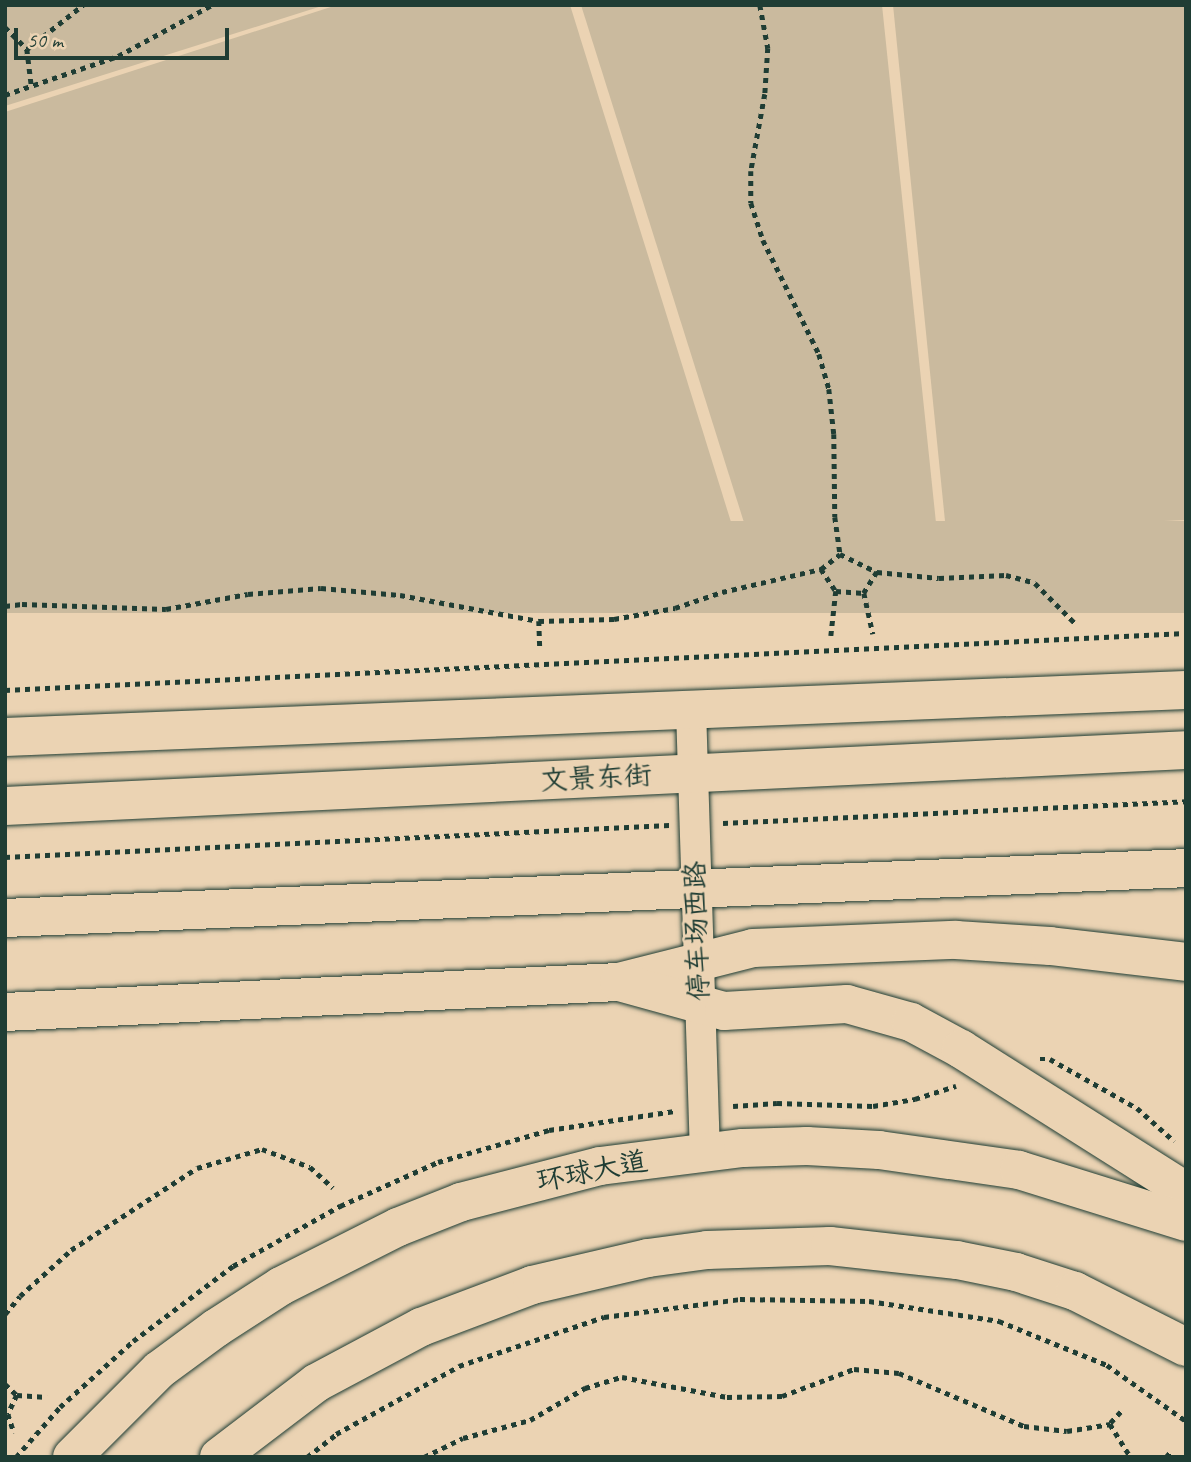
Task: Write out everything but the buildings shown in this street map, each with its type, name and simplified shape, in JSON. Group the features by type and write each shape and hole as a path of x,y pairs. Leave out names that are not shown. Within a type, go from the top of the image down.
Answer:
{"main road":[{"path":"5,737 1186,690"},
{"name":"文景东街","path":"5,806 1186,750"},
{"path":"5,918 1186,868"},
{"path":"5,1012 619,982 753,948 956,940 1050,946 1186,961"},
{"path":"619,982 724,1011 846,1004 911,1022 961,1049 1186,1191"},
{"name":"环球大道","path":"72,1457 159,1370 216,1328 281,1286 398,1227 461,1202 600,1166 705,1152 807,1146 946,1157 1019,1170 1186,1222"},
{"path":"219,1457 316,1383 421,1327 532,1285 648,1258 707,1250 830,1245 944,1258 1016,1272 1075,1291 1186,1347"}],"street":[{"name":"停车场西路","path":"691,709 705,1152"}],"path":[{"path":"27,49 83,5"},
{"path":"5,95 118,56 212,5"},
{"path":"761,5 768,48 765,94 751,171 751,203 763,240 820,354 829,389 834,434 835,517 840,554"},
{"path":"5,27 27,49 32,87"},
{"path":"5,606 22,604 166,609 248,594 321,587 400,596 539,621 614,619 675,608 722,592 821,569 840,554"},
{"path":"840,554 877,572 940,578 1006,575 1035,583 1076,624"},
{"path":"821,569 836,591 831,636"},
{"path":"873,634 864,593 877,572"},
{"path":"836,591 864,593"},
{"path":"539,621 540,649"},
{"path":"5,690 1186,634"},
{"path":"5,857 1186,801"},
{"path":"5,1314 20,1296 71,1250 197,1168 261,1149 310,1167 333,1188"},
{"path":"307,1457 336,1434 458,1366 604,1317 740,1299 869,1301 999,1321 1107,1365 1186,1421"},
{"path":"424,1457 463,1438 530,1420 585,1388 622,1377 727,1397 782,1396 855,1369 899,1373 1024,1426 1067,1431 1110,1424 1121,1412"},
{"path":"5,1384 17,1395 47,1397"},
{"path":"14,1433 8,1415 17,1395"},
{"path":"1110,1424 1131,1457"},
{"path":"1166,1457 1171,1451"}],"shaded area":[{"path":"5,5 325,5 5,106"},
{"path":"337,5 570,5 736,538 5,572 5,112"},
{"path":"581,5 882,5 936,523 747,532"},
{"path":"893,5 1186,5 1186,520 946,531"},
{"path":"5,521 1186,521 1186,613 5,613"}]}
